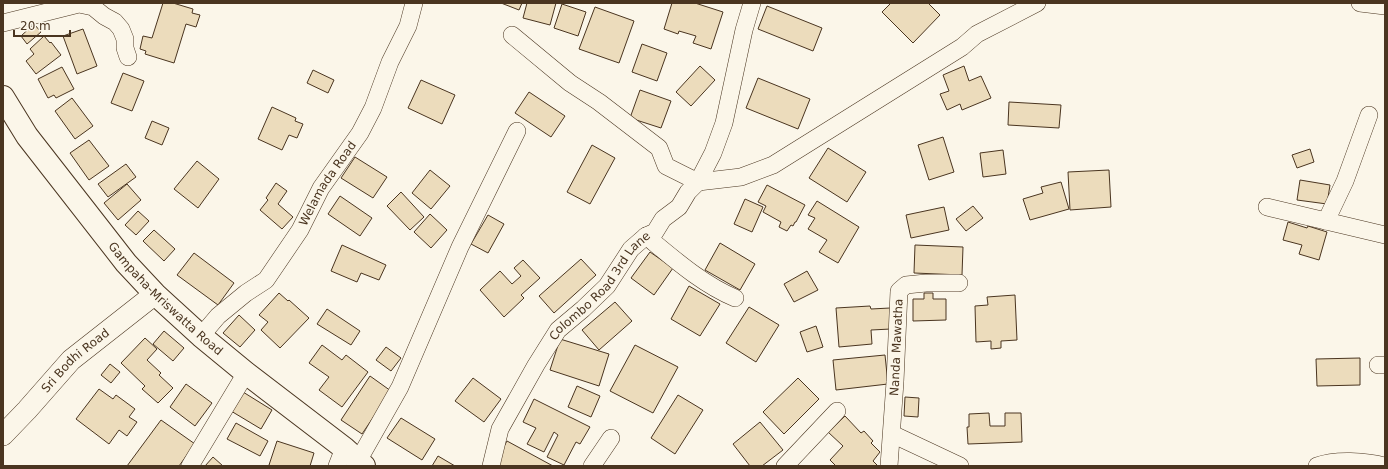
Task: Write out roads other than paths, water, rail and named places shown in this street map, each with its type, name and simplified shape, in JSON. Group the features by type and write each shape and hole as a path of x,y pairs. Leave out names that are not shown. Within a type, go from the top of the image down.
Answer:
{"main road":[{"name":"Gampaha-Mriswatta Road","path":"3,98 27,136 116,251 155,294 201,336 351,460"}],"street":[{"name":"Welamada Road","path":"201,336 218,316 246,293 266,280 300,230 321,188 360,133 373,108 390,62 408,26 414,3"},
{"name":"Colombo Road 3rd Lane","path":"491,466 500,429 536,365 558,330 607,286 631,249 646,236 655,232 664,219 679,207 688,192 698,182 713,153 724,123 744,30 752,3"},
{"path":"512,35 570,82 599,102 659,148 666,166 698,182 741,177 773,166 962,47 977,34 1037,3"},
{"path":"1360,3 1385,6"},
{"path":"3,23 79,4 93,7 104,16 115,22 121,29 125,39 125,48 128,57"},
{"path":"1326,221 1345,181 1369,115"},
{"path":"351,460 400,387 460,247 517,131"},
{"path":"1268,207 1385,235"},
{"path":"646,236 694,274 720,292 735,298"},
{"name":"Nanda Mawatha","path":"889,466 896,382 899,291 906,284 959,283"},
{"name":"Sri Bodhi Road","path":"3,435 71,360 155,294"},
{"path":"190,466 246,374"},
{"path":"785,466 837,411"},
{"path":"892,434 960,466"},
{"path":"592,466 611,438"},
{"path":"1318,466 1342,461 1374,463 1384,466"}]}
